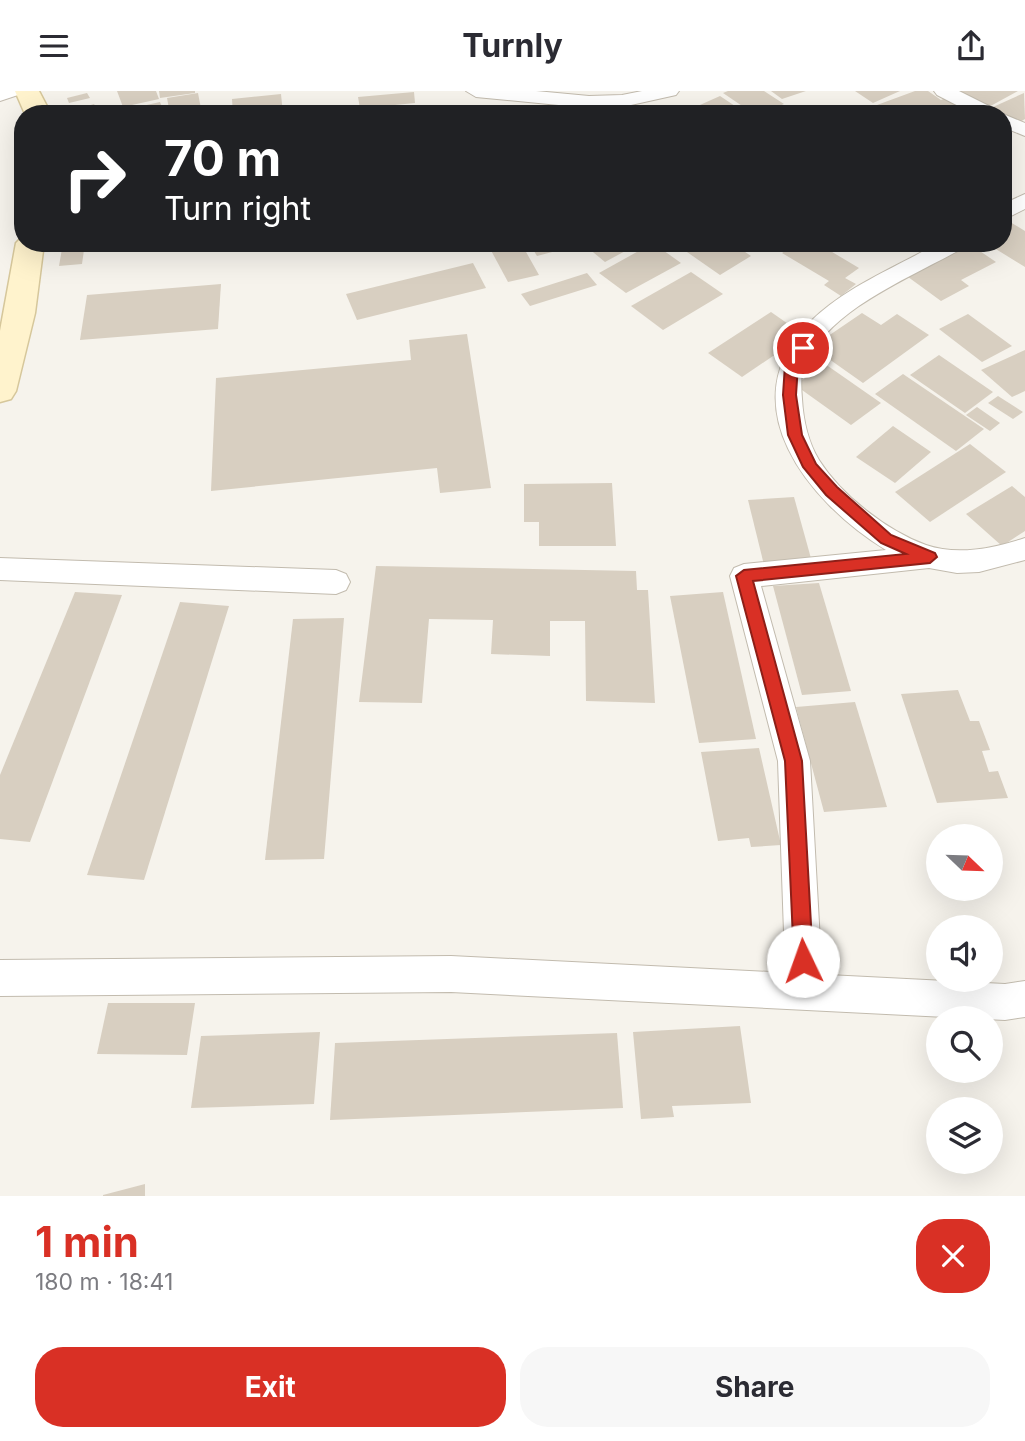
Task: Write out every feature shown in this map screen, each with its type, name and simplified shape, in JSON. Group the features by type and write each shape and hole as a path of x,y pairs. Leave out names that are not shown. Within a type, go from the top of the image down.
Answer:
{"main road":[{"path":"0,391 20,313 29,252"}],"street":[{"path":"0,95 11,91"},
{"path":"476,91 589,103 622,101 669,91"},
{"path":"944,91 972,105"},
{"path":"930,557 886,539 831,491 810,467 795,435 789,395 792,365 814,331 846,305 939,252"},
{"path":"817,992 803,961 794,761 744,576 930,557 988,562 1025,549"},
{"path":"0,569 336,582"},
{"path":"0,978 451,974 1005,1002 1025,999"}],"building":[{"path":"117,91 156,91 159,99 132,105 122,105"},
{"path":"159,91 195,91 195,93 160,98"},
{"path":"764,91 784,104 741,105 723,93"},
{"path":"771,91 806,91 782,99"},
{"path":"855,91 900,91 873,103"},
{"path":"915,91 928,91 941,100 946,98 956,105 877,105"},
{"path":"952,91 1018,91 992,105 978,105"},
{"path":"414,92 415,103 359,105 358,97"},
{"path":"87,93 90,98 69,103 67,98"},
{"path":"198,93 200,105 168,105 167,98"},
{"path":"1024,93 1025,119 1018,123 1012,119 1012,105 997,105"},
{"path":"281,94 282,105 232,105 232,99"},
{"path":"720,96 734,105 700,105"},
{"path":"1012,223 1025,231 1025,267 1001,252 1012,252"},
{"path":"61,252 84,252 82,264 59,266"},
{"path":"492,252 526,252 539,275 508,282"},
{"path":"535,252 552,252 537,256"},
{"path":"593,252 623,252 605,262"},
{"path":"637,252 666,252 681,263 626,293 599,273"},
{"path":"687,252 745,252 751,256 720,275"},
{"path":"832,252 859,268 845,278 856,284 841,296 824,285 829,281 782,253"},
{"path":"947,252 981,252 996,262 961,280 969,286 941,301 904,274"},
{"path":"473,263 486,288 357,320 346,294"},
{"path":"691,272 723,294 663,330 631,306"},
{"path":"587,273 597,285 530,306 521,294"},
{"path":"221,284 218,329 80,340 87,295"},
{"path":"771,312 804,335 742,377 708,353"},
{"path":"862,313 881,325 897,314 929,335 863,383 812,347"},
{"path":"968,314 1012,346 982,362 939,329"},
{"path":"467,334 491,488 440,493 437,468 211,491 216,378 411,360 409,340"},
{"path":"1025,350 1025,391 1012,397 981,370"},
{"path":"939,355 993,392 965,413 910,375"},
{"path":"825,364 881,403 851,425 795,385"},
{"path":"903,374 984,429 956,451 875,394"},
{"path":"998,396 1023,412 1013,419 988,403"},
{"path":"977,407 1000,423 990,431 966,415"},
{"path":"893,426 931,452 895,483 856,457"},
{"path":"970,444 1006,472 930,522 895,492"},
{"path":"612,483 616,546 539,546 539,522 524,522 524,484"},
{"path":"1012,486 1025,497 1025,531 1002,546 966,514"},
{"path":"794,497 812,562 764,565 748,500"},
{"path":"376,566 636,571 637,590 648,590 655,703 586,701 585,621 550,621 550,656 491,654 493,620 429,619 422,703 359,702"},
{"path":"819,583 851,691 802,695 773,586"},
{"path":"75,592 122,595 30,842 0,839 0,775"},
{"path":"723,592 756,739 699,743 670,596"},
{"path":"180,602 229,606 144,880 87,875"},
{"path":"344,618 324,859 265,860 293,619"},
{"path":"958,690 970,721 979,721 990,750 982,751 989,772 998,771 1008,798 937,803 901,694"},
{"path":"855,702 887,807 824,812 796,707"},
{"path":"759,748 781,845 751,847 749,838 718,841 701,752"},
{"path":"108,1003 195,1003 187,1055 97,1054"},
{"path":"740,1026 751,1103 672,1106 674,1117 641,1119 633,1032"},
{"path":"320,1032 314,1104 191,1108 201,1036"},
{"path":"617,1033 623,1108 330,1120 335,1043"},
{"path":"145,1184 145,1196 103,1196 103,1195"}],"route":[{"path":"803,348 792,365 789,395 795,435 810,467 831,491 886,539 930,557 744,576 794,761 803,961"}]}
